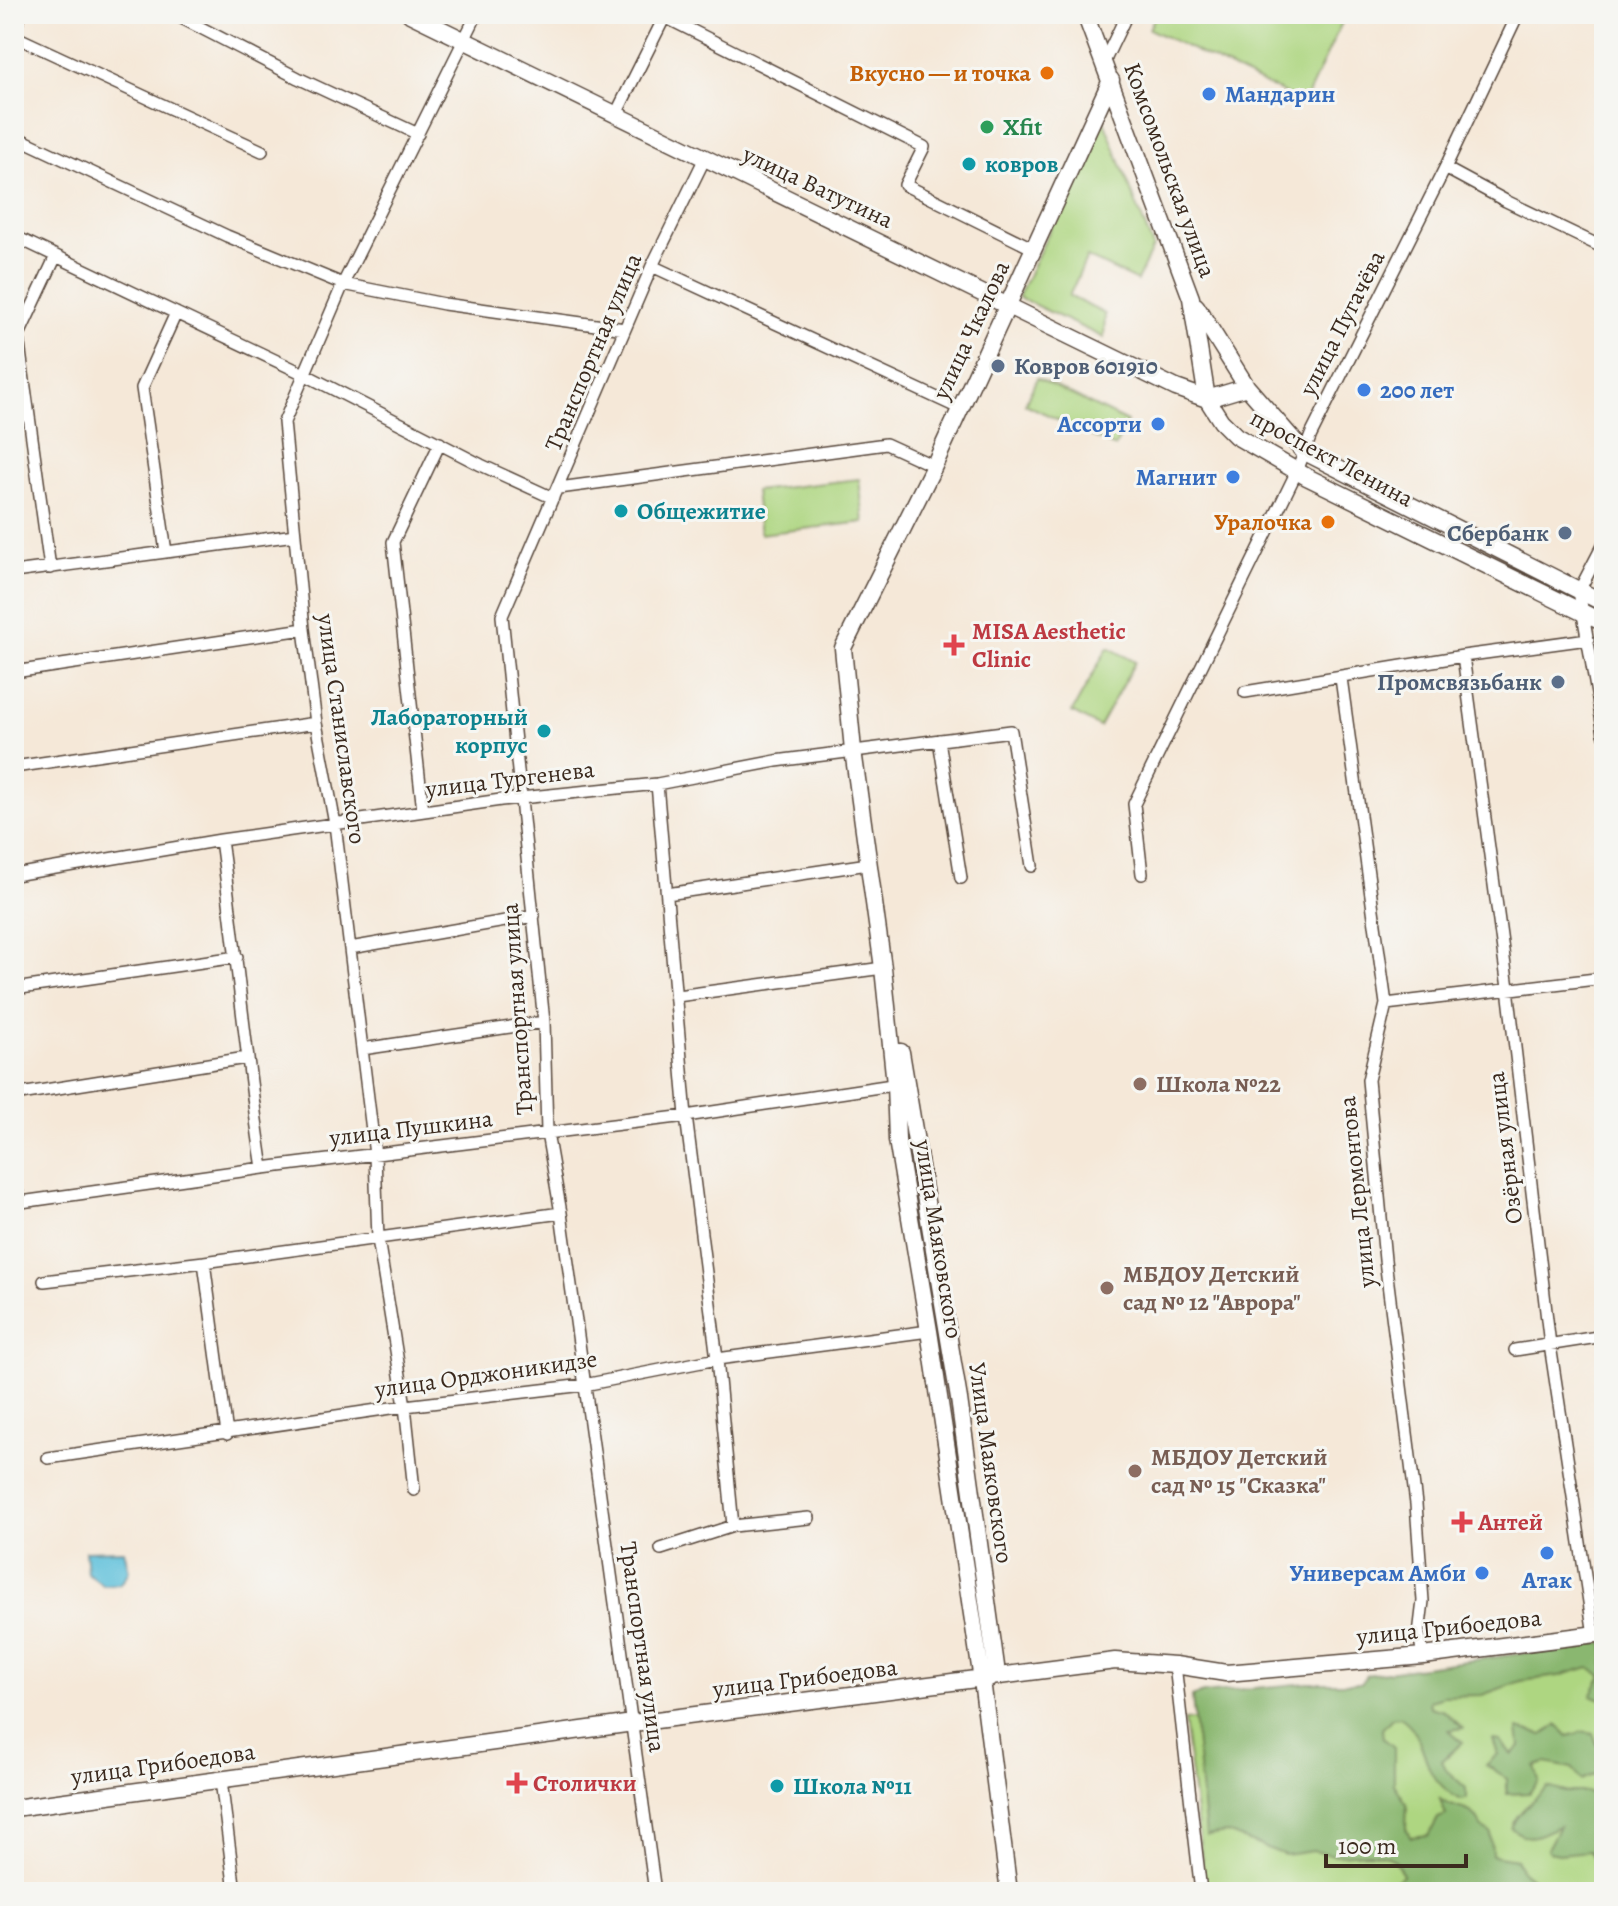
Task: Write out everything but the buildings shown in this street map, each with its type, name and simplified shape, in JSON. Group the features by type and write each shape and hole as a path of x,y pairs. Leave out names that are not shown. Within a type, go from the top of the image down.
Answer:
{"street":[{"path":"21,14 14,33 262,151"},
{"path":"174,14 298,78 418,134"},
{"name":"улица Ватутина","path":"410,14 704,160 1176,388 1207,399"},
{"name":"улица Станиславского","path":"414,1490 405,1406 378,1239 375,1155 335,824 316,723 304,629 284,422 343,284 477,14"},
{"name":"Комсомольская улица","path":"1085,14 1191,298 1207,399"},
{"path":"1104,62 1127,14"},
{"name":"улица Пугачёва","path":"1142,874 1134,804 1518,14"},
{"path":"616,114 663,15 924,147 905,185 1034,249"},
{"name":"улица Чкалова","path":"869,597 961,409 1111,80"},
{"path":"14,136 227,236 343,284 444,304 625,329"},
{"name":"Транспортная улица","path":"655,1892 561,1213 547,1133 544,1022 502,616 652,266 704,160"},
{"path":"1445,168 1604,248"},
{"path":"14,236 304,374 440,443 556,493 886,444 934,466"},
{"path":"50,568 18,337 56,256"},
{"path":"652,266 961,409"},
{"name":"Комсомольская улица","path":"1191,298 1247,387"},
{"path":"166,552 142,388 176,313"},
{"name":"проспект Ленина","path":"1604,603 1303,451 1247,387 1207,399 1221,421 1236,436 1297,471 1604,623"},
{"path":"423,811 393,542 440,443"},
{"path":"14,572 295,535"},
{"path":"1604,543 1579,591 1604,734"},
{"name":"улица Маяковского","path":"869,597 843,648 853,750 901,1084 897,1140 986,1680 1009,1892"},
{"path":"14,672 304,629"},
{"path":"1245,692 1588,639"},
{"name":"Озёрная улица","path":"1463,656 1508,988 1550,1345 1599,1634"},
{"name":"улица Лермонтова","path":"1341,678 1386,1004 1368,1080 1385,1260 1416,1504 1423,1601 1419,1634 1423,1656"},
{"path":"14,767 316,723"},
{"name":"улица Тургенева","path":"14,875 221,840 522,798 657,784 776,761 1011,731 1032,866"},
{"path":"939,740 961,878"},
{"path":"657,784 686,1116 717,1359 733,1526"},
{"path":"221,840 237,957 246,1058 263,1168"},
{"path":"667,894 868,864"},
{"path":"350,948 534,916"},
{"path":"14,989 237,957"},
{"path":"677,996 883,968"},
{"path":"1386,1004 1604,978"},
{"path":"362,1049 544,1022"},
{"path":"14,1095 246,1058"},
{"name":"улица Пушкина","path":"17,1202 686,1116 901,1084"},
{"name":"Улица Маяковского","path":"901,1084 959,1399 996,1666 986,1680"},
{"path":"14,1172 17,1202"},
{"path":"44,1281 561,1213"},
{"path":"204,1262 227,1434"},
{"name":"улица Орджоникидзе","path":"48,1458 405,1406 584,1385 717,1359 929,1331"},
{"path":"1515,1350 1604,1336"},
{"path":"661,1549 733,1526 809,1518"},
{"name":"улица Грибоедова","path":"14,1808 1115,1661 1175,1665 1226,1673 1423,1656 1599,1634"},
{"path":"1175,1665 1201,1892"},
{"path":"221,1780 235,1892"}],"green space":[{"path":"1156,14 1346,14 1304,103 1149,29"},
{"path":"1103,118 1153,247 1137,281 1087,257 1069,296 1105,314 1104,338 1018,297"},
{"path":"1037,378 1127,422 1115,447 1025,404"},
{"path":"859,479 864,522 760,534 755,491"},
{"path":"1108,647 1135,662 1099,727 1072,712"},
{"path":"1604,1642 1604,1700 1591,1695 1602,1676 1589,1667 1559,1676 1521,1681 1482,1695 1443,1696 1429,1700 1430,1707 1444,1711 1463,1728 1449,1730 1463,1742 1442,1761 1447,1771 1466,1788 1466,1799 1461,1800 1452,1794 1434,1777 1415,1733 1400,1717 1392,1718 1382,1729 1383,1738 1394,1747 1394,1784 1407,1804 1406,1828 1410,1837 1429,1835 1438,1818 1446,1815 1440,1799 1470,1811 1481,1827 1491,1833 1492,1855 1516,1859 1522,1871 1532,1879 1534,1890 1539,1892 1351,1892 1383,1887 1403,1875 1395,1860 1386,1856 1370,1853 1335,1855 1313,1851 1285,1855 1227,1833 1206,1836 1192,1697 1203,1693 1308,1683 1362,1683 1366,1675"},
{"path":"1604,1662 1604,1892 1206,1892 1184,1721"},
{"path":"1557,1725 1568,1736 1581,1732 1593,1734 1600,1751 1604,1752 1604,1777 1598,1773 1581,1780 1572,1768 1545,1763 1535,1766 1539,1781 1529,1793 1507,1794 1507,1778 1486,1765 1498,1754 1493,1740 1500,1741 1512,1754 1520,1746 1518,1729 1543,1735"},
{"path":"1547,1787 1565,1792 1586,1792 1604,1801 1604,1869 1596,1865 1589,1851 1549,1852 1547,1849 1559,1826 1530,1837 1511,1828 1522,1811"}],"water":[{"path":"124,1550 129,1571 121,1584 103,1585 87,1573 85,1551"}],"place":[{"name":"Вкусно — и точка","path":"1047,73"},
{"name":"Мандарин","path":"1209,94"},
{"name":"Xfit","path":"987,127"},
{"name":"ковров","path":"969,164"},
{"name":"Ковров 601910","path":"998,366"},
{"name":"200 лет","path":"1364,390"},
{"name":"Ассорти","path":"1158,424"},
{"name":"Магнит","path":"1233,477"},
{"name":"Общежитие","path":"621,511"},
{"name":"Уралочка","path":"1328,522"},
{"name":"Сбербанк","path":"1565,533"},
{"name":"MISA Aesthetic Clinic","path":"954,645"},
{"name":"Промсвязьбанк","path":"1558,682"},
{"name":"Лабораторный корпус","path":"544,731"},
{"name":"Школа №22","path":"1140,1084"},
{"name":"МБДОУ Детский сад № 12 \"Аврора\"","path":"1107,1288"},
{"name":"МБДОУ Детский сад № 15 \"Сказка\"","path":"1135,1471"},
{"name":"Антей","path":"1462,1522"},
{"name":"Атак","path":"1547,1553"},
{"name":"Универсам Амби","path":"1482,1573"},
{"name":"Столички","path":"517,1783"},
{"name":"Школа №11","path":"777,1786"}]}
